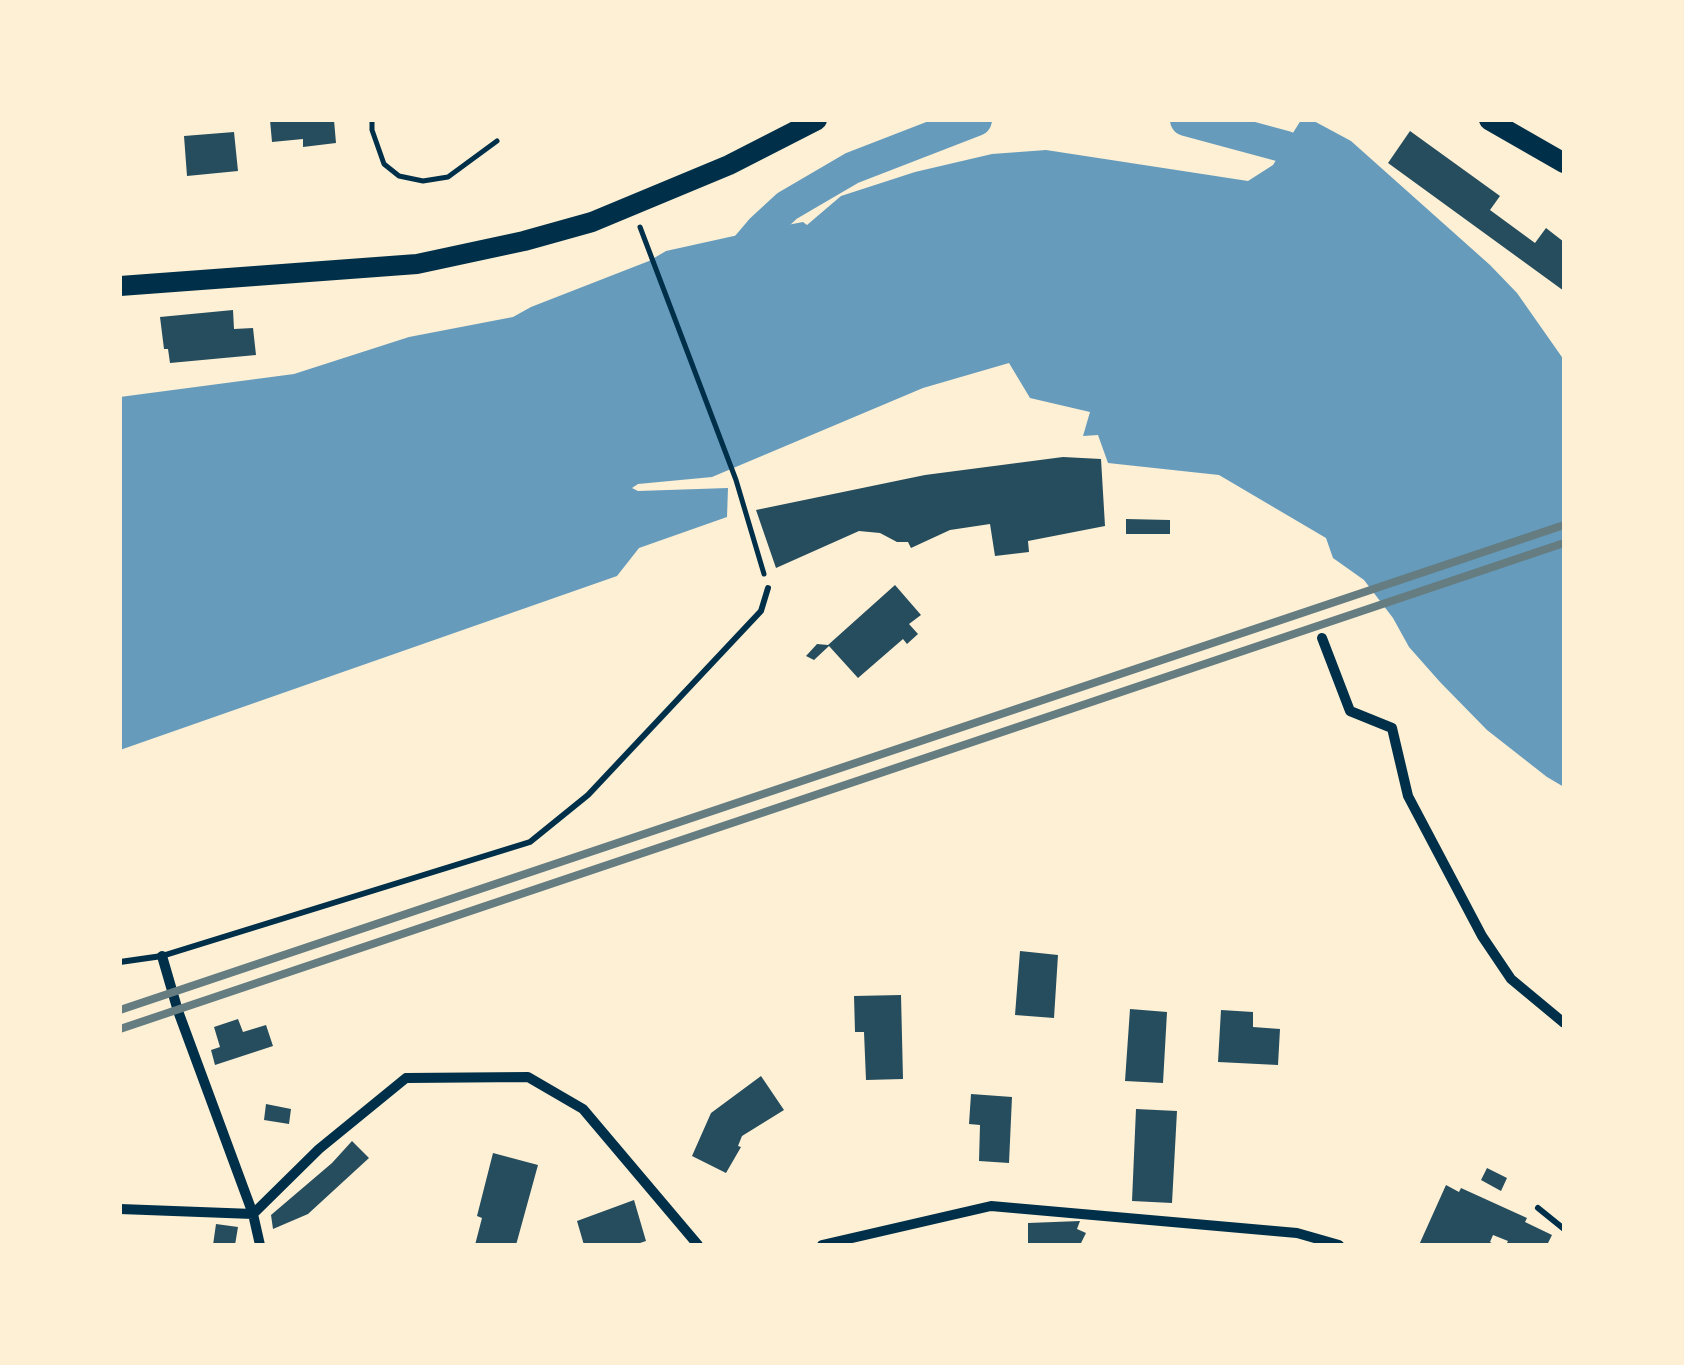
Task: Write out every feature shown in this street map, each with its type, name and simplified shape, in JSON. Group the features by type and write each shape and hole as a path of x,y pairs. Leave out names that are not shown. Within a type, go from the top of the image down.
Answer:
{"main road":[{"path":"120,286 418,264 524,241 592,222 729,166 817,120"},
{"path":"1490,120 1564,163"}],"street":[{"path":"1322,638 1350,711 1392,728 1408,796 1482,936 1511,980 1564,1023"},
{"path":"162,956 260,1245"},
{"path":"120,1209 252,1214 320,1149 406,1078 528,1077 584,1109 698,1245"},
{"path":"822,1245 991,1206 1297,1233 1339,1245"}],"lane":[{"path":"120,962 162,956 530,842 588,795 762,612 768,588"},
{"path":"1538,1208 1564,1229"}],"path":[{"path":"372,120 384,164 399,176 423,181 448,177 497,140"},
{"path":"651,255 736,480 768,588"}],"water":[{"path":"1301,120 1312,120 1351,141 1490,265 1517,293 1564,360 1564,787 1487,730 1440,682 1409,647 1364,580 1333,558 1326,538 1219,475 1108,463 1098,435 1083,436 1090,412 1030,398 1009,363 923,388 712,477 638,484 632,488 728,488 727,517 639,548 617,576 120,750 120,397 294,374 409,337 513,317 666,251 803,222 807,225 841,196 915,172 992,154 1046,150 1248,181 1273,165"}],"building":[{"path":"270,120 334,120 336,143 303,147 303,139 272,142"},
{"path":"1410,131 1500,196 1490,210 1535,243 1546,228 1564,242 1564,291 1388,163"},
{"path":"234,132 238,171 187,176 184,136"},
{"path":"233,310 234,329 253,328 256,355 170,363 160,317"},
{"path":"1063,457 1101,459 1105,526 1028,541 1029,552 995,556 990,524 950,530 911,548 908,542 859,531 776,568 756,510 925,475"},
{"path":"1126,519 1170,520 1170,534 1126,534"},
{"path":"895,585 921,615 909,624 918,634 907,644 903,639 858,678 829,646 814,660 806,656 817,644 828,645"},
{"path":"1020,951 1058,955 1054,1018 1015,1015"},
{"path":"901,995 903,1079 866,1080 864,1032 855,1032 854,996"},
{"path":"1130,1009 1167,1012 1163,1083 1125,1081"},
{"path":"1221,1010 1253,1012 1253,1027 1280,1029 1278,1065 1218,1062"},
{"path":"238,1019 243,1032 266,1025 273,1046 215,1065 211,1050 220,1047 214,1027"},
{"path":"761,1076 784,1110 742,1136 738,1146 741,1147 726,1173 692,1156 711,1113"},
{"path":"971,1094 1012,1097 1009,1163 979,1161 980,1125 969,1124"},
{"path":"266,1104 291,1109 289,1124 264,1120"},
{"path":"1136,1109 1177,1111 1172,1203 1132,1201"},
{"path":"352,1141 369,1158 308,1214 273,1229 271,1215"},
{"path":"493,1153 538,1165 516,1245 475,1245 482,1218 477,1216"},
{"path":"1487,1168 1507,1178 1501,1191 1481,1180"},
{"path":"1446,1185 1527,1218 1525,1222 1552,1235 1547,1245 1506,1245 1508,1241 1493,1235 1490,1242 1495,1245 1419,1245"},
{"path":"634,1200 646,1241 634,1245 584,1245 577,1221"},
{"path":"1080,1221 1077,1229 1086,1233 1080,1245 1028,1245 1028,1223"},
{"path":"216,1224 238,1227 235,1245 213,1245"}],"waterway":[{"path":"734,262 787,206 852,168 976,120"},
{"path":"1186,120 1286,147 1316,176"}],"railway":[{"path":"120,1010 1564,525"},
{"path":"120,1029 1564,543"}]}
